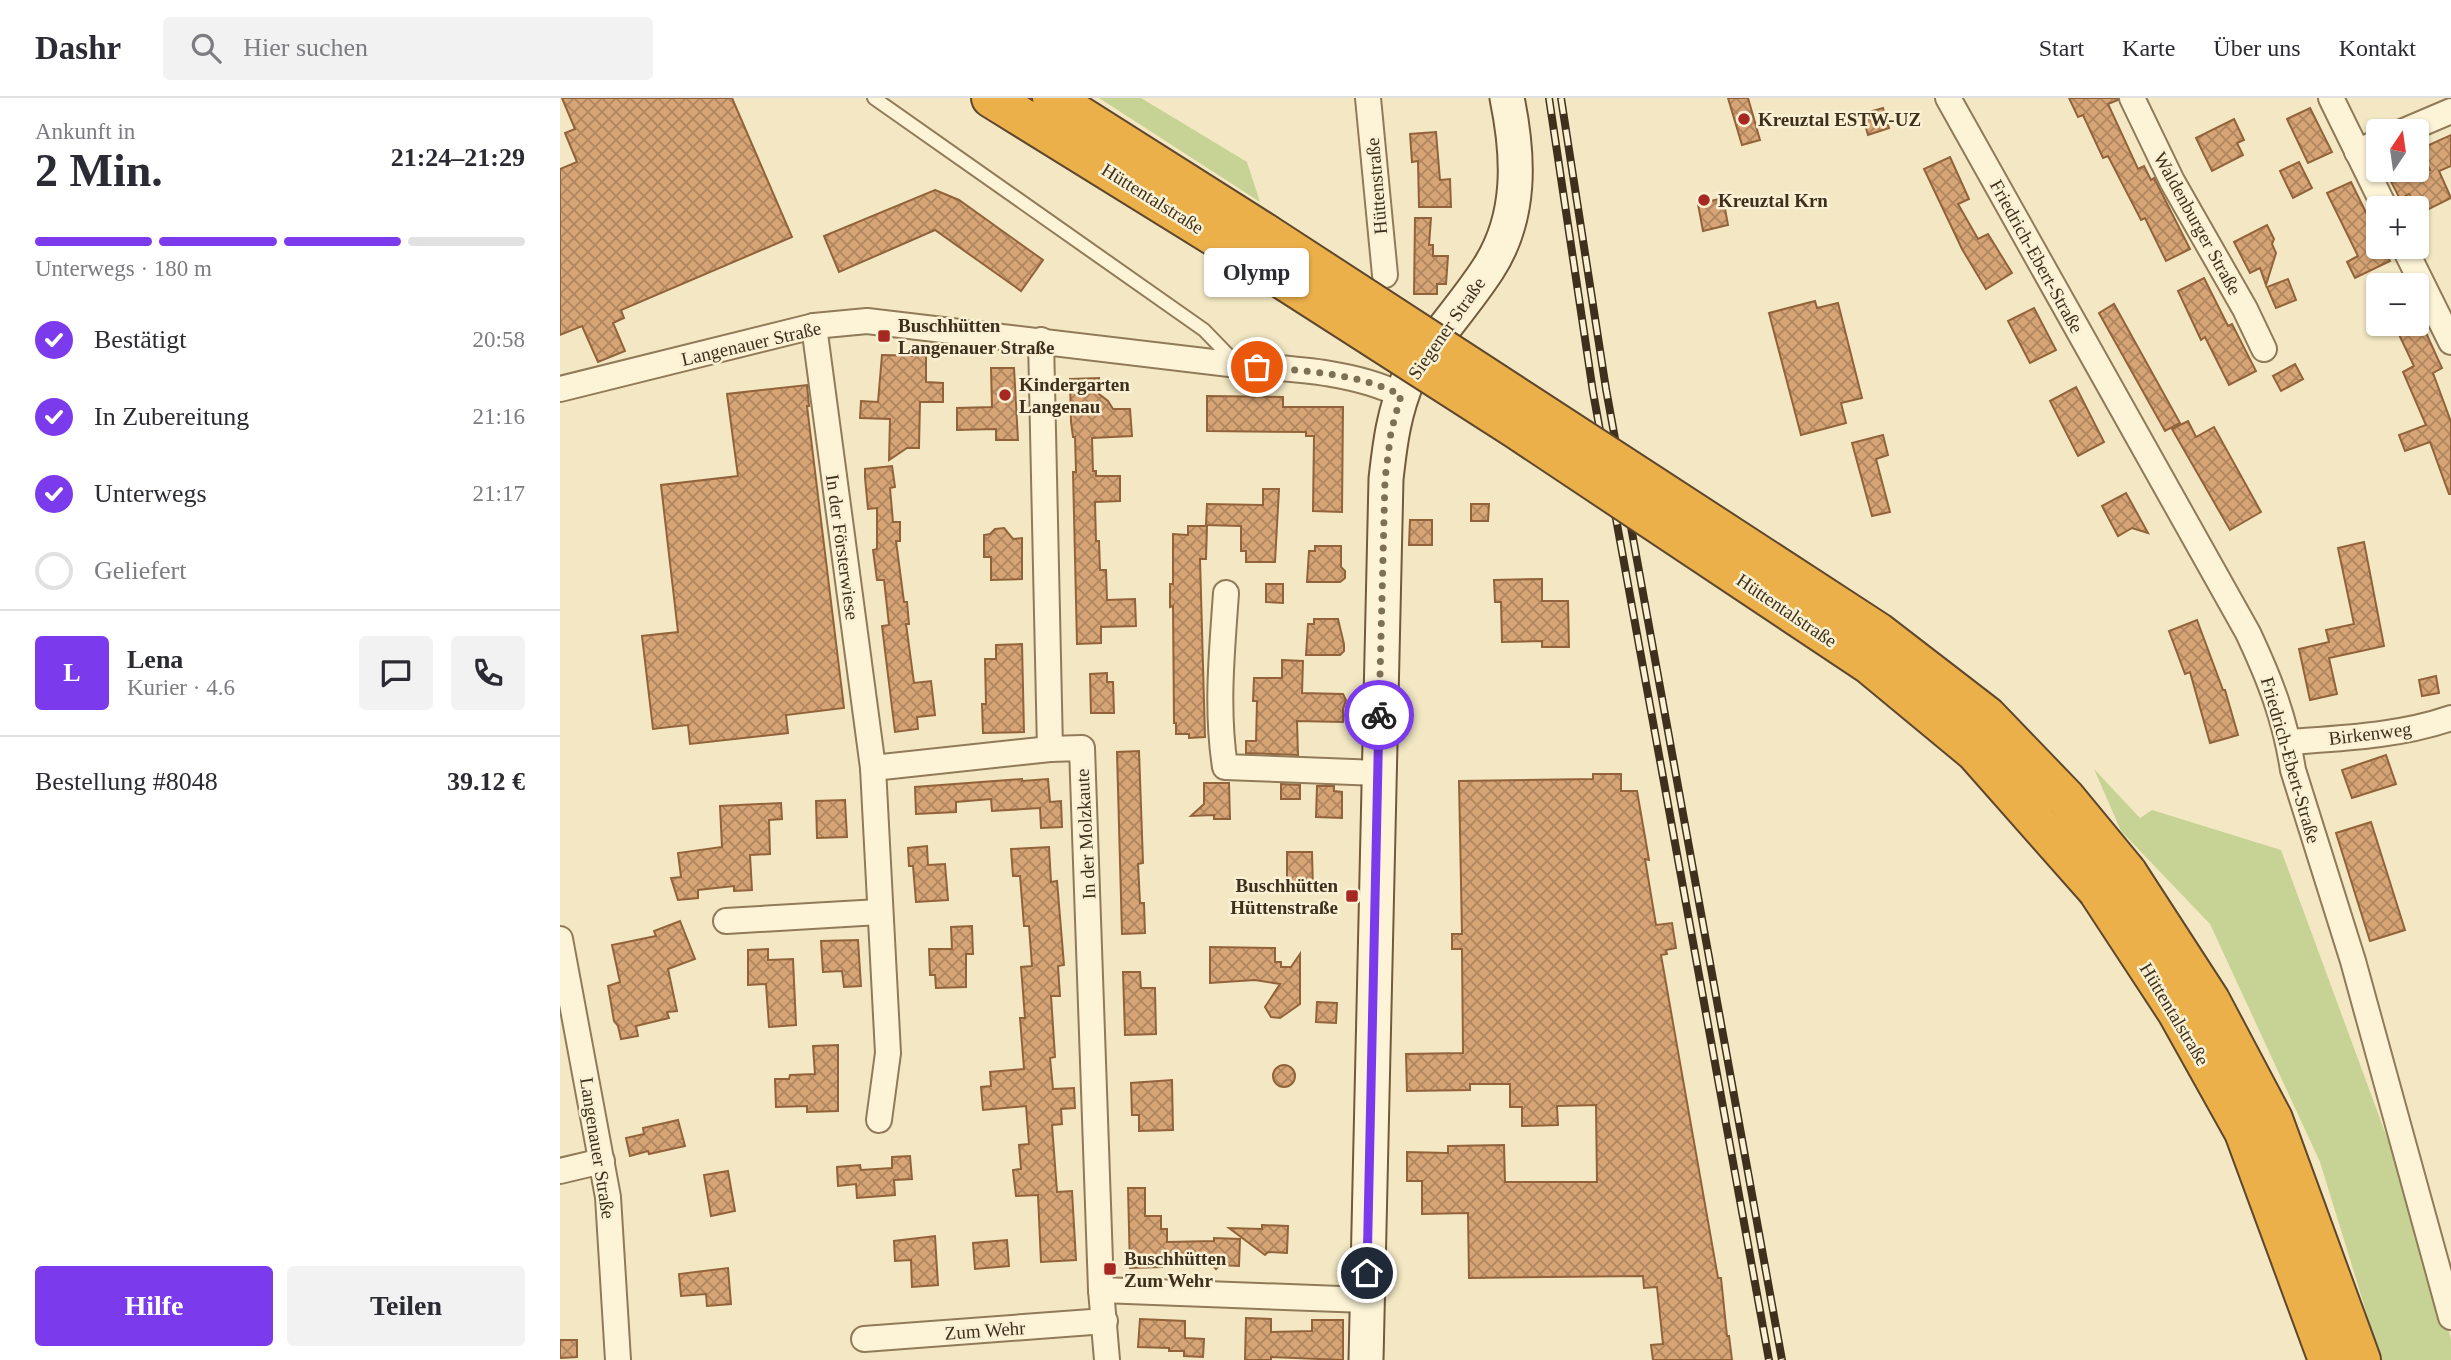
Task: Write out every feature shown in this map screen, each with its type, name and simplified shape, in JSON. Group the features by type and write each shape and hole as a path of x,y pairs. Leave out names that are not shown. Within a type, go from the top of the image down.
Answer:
{"highway":[{"name":"Hüttentalstraße","path":"991,98 1258,246 1878,632 1987,716 2066,798 2112,881 2176,1012 2244,1132 2328,1360"},
{"name":"Hüttentalstraße","path":"1052,98 1258,246"},
{"name":"Hüttentalstraße","path":"2112,881 2210,1000 2273,1119 2361,1360"}],"main road":[{"name":"Siegener Straße","path":"1366,1360 1385,479 1391,432 1401,395 1420,360 1489,267 1508,225 1516,190 1515,157 1507,98"}],"street":[{"name":"Hüttenstraße","path":"1368,98 1385,275"},
{"name":"Friedrich-Ebert-Straße","path":"1948,98 2248,633 2271,681 2293,770 2353,961 2451,1317"},
{"name":"Waldenburger Straße","path":"2132,98 2172,181 2245,309 2264,349"},
{"path":"2330,98 2366,144"},
{"path":"2429,120 2451,111"},
{"path":"2410,259 2451,342"},
{"name":"Langenauer Straße","path":"560,389 814,326 867,321 1294,370 1380,384 1401,395"},
{"name":"In der Försterwiese","path":"814,326 873,768 888,1054 879,1120"},
{"name":"In der Molzkaute","path":"1041,340 1050,749 1082,748 1101,1290 1107,1360"},
{"path":"1226,593 1219,691 1220,731 1226,767 1378,773"},
{"name":"Birkenweg","path":"2288,742 2390,733 2451,718"},
{"path":"873,768 1050,749"},
{"path":"726,921 879,912"},
{"name":"Langenauer Straße","path":"560,939 608,1197 618,1360"},
{"path":"560,1171 602,1161"},
{"path":"1101,1290 1366,1300"},
{"name":"Zum Wehr","path":"864,1339 1105,1321"}],"lane":[{"path":"874,98 1204,330 1238,365"}],"green space":[{"path":"1099,98 1141,98 1247,162 1260,202"},
{"path":"2094,769 2140,818 2152,810 2281,850 2424,1238 2451,1339 2451,1360 2381,1360 2320,1162 2210,924 2121,831"}],"building":[{"path":"562,98 732,98 792,237 621,310 624,318 613,323 625,351 598,362 582,326 560,335 560,169 577,162 565,133 575,129"},
{"name":"Kreuztal ESTW-UZ","path":"1728,98 1748,98 1760,140 1742,145"},
{"path":"2069,98 2117,98 2118,100 2108,104 2138,169 2144,166 2151,180 2154,178 2190,249 2166,261 2145,218 2141,220 2108,156 2103,158 2083,115 2078,117"},
{"path":"1883,108 1889,128 1868,135 1862,114"},
{"path":"2310,108 2332,152 2308,163 2287,119"},
{"path":"2234,119 2244,140 2237,143 2243,155 2212,171 2196,138"},
{"path":"1436,132 1440,180 1450,179 1451,207 1419,207 1418,161 1412,162 1410,134"},
{"path":"2451,135 2451,166 2439,171 2451,198 2429,209 2429,196 2398,196 2391,182 2429,182 2429,145"},
{"path":"1950,157 1969,199 1958,204 1978,239 1988,234 2012,273 1986,289 1962,249 1924,169"},
{"path":"2299,162 2312,188 2293,198 2280,171"},
{"path":"2351,182 2366,213 2366,259 2390,261 2355,278 2347,262 2358,256 2327,193"},
{"path":"935,190 959,200 1043,260 1021,291 935,230 839,272 824,236"},
{"path":"1723,198 1728,225 1703,231 1698,204"},
{"path":"1415,218 1431,218 1429,245 1433,245 1433,256 1448,256 1446,284 1437,284 1437,294 1414,294"},
{"path":"2267,225 2274,239 2272,244 2276,253 2266,285 2260,268 2250,273 2234,242"},
{"path":"2204,278 2228,326 2232,324 2256,371 2229,385 2205,337 2201,340 2178,291"},
{"path":"2288,279 2296,300 2276,308 2267,287"},
{"path":"1815,301 1817,308 1838,303 1862,398 1841,403 1846,423 1801,435 1769,313"},
{"path":"2114,304 2180,423 2165,431 2099,313"},
{"path":"2034,308 2056,350 2030,363 2008,321"},
{"path":"2400,336 2427,336 2442,368 2433,373 2451,422 2451,494 2430,442 2405,451 2399,435 2426,425 2403,372 2414,366"},
{"path":"882,355 926,356 926,382 943,383 943,402 920,402 919,448 907,448 889,460 890,419 860,418 861,401 878,402"},
{"path":"2295,364 2303,379 2281,391 2273,376"},
{"name":"Kindergarten Langenau","path":"991,368 1014,368 1018,440 996,440 996,429 957,430 957,408 992,407"},
{"path":"1099,378 1099,394 1113,409 1130,409 1132,436 1092,438 1093,471 1096,471 1096,476 1120,476 1120,501 1095,502 1100,570 1106,570 1107,600 1135,599 1136,626 1101,627 1101,643 1077,644 1073,472 1076,472 1070,379"},
{"path":"807,385 807,406 844,708 786,715 788,733 690,744 688,725 653,729 642,636 678,632 661,485 738,476 727,394"},
{"path":"2076,387 2104,442 2078,456 2050,401"},
{"path":"1207,396 1283,397 1283,407 1343,407 1342,512 1313,511 1314,436 1306,436 1306,432 1207,431"},
{"path":"2188,421 2196,437 2214,427 2261,512 2230,530 2172,429"},
{"path":"1883,435 1888,455 1876,459 1890,512 1872,516 1852,443"},
{"path":"892,466 895,487 890,488 893,522 900,522 900,541 896,541 904,602 907,602 909,624 906,624 914,683 931,681 935,715 917,717 918,729 895,732 882,626 889,625 884,580 877,580 873,550 877,549 877,508 868,509 865,478 865,469"},
{"path":"1263,489 1279,489 1275,562 1246,562 1246,551 1241,551 1241,526 1206,525 1207,504 1263,505"},
{"path":"2126,493 2148,533 2132,528 2118,536 2102,506"},
{"path":"1471,504 1489,504 1488,521 1471,521"},
{"path":"1410,520 1432,520 1432,545 1409,545"},
{"path":"1188,526 1207,526 1206,559 1200,559 1205,737 1189,738 1189,734 1176,734 1174,723 1173,606 1170,607 1173,534 1188,535"},
{"path":"1004,528 1013,539 1022,538 1022,579 991,580 991,557 984,557 984,535"},
{"path":"2364,542 2384,646 2329,658 2337,694 2310,700 2299,649 2329,642 2326,630 2354,624 2338,548"},
{"path":"1315,546 1341,546 1341,567 1345,571 1345,578 1340,582 1307,582 1309,551 1315,551"},
{"path":"1542,579 1542,601 1568,601 1569,647 1542,647 1542,641 1502,642 1501,602 1495,602 1494,580"},
{"path":"1266,584 1283,584 1283,603 1266,602"},
{"path":"1314,619 1338,619 1344,644 1344,651 1340,655 1306,655 1308,624 1314,624"},
{"path":"2197,620 2225,690 2238,735 2210,743 2190,672 2185,674 2169,631"},
{"path":"1022,644 1024,732 983,733 982,704 986,704 985,659 996,659 996,645"},
{"path":"1282,660 1303,661 1302,693 1343,694 1346,700 1343,722 1297,721 1298,755 1246,753 1246,741 1256,741 1257,701 1253,701 1254,678 1282,678"},
{"path":"1107,673 1107,682 1113,682 1114,713 1091,713 1090,674"},
{"path":"2436,676 2439,693 2422,696 2419,680"},
{"path":"1139,751 1143,863 1138,864 1145,933 1122,934 1117,752"},
{"path":"2386,755 2396,784 2352,798 2342,770"},
{"path":"1593,774 1621,774 1621,791 1637,791 1649,860 1645,859 1656,925 1672,923 1676,948 1666,950 1667,954 1661,955 1718,1278 1721,1278 1732,1360 1653,1360 1651,1345 1663,1344 1657,1287 1644,1288 1643,1276 1469,1278 1468,1213 1422,1214 1422,1181 1407,1181 1407,1152 1448,1153 1448,1146 1504,1145 1505,1182 1597,1182 1596,1105 1557,1106 1558,1125 1522,1126 1522,1107 1510,1107 1510,1084 1470,1084 1470,1090 1407,1091 1406,1054 1463,1053 1462,949 1452,949 1452,934 1462,934 1459,781 1593,779"},
{"path":"1048,779 1050,802 1061,801 1062,827 1041,828 1040,808 992,811 991,799 956,802 956,812 916,814 915,787"},
{"path":"1204,783 1229,783 1230,819 1214,819 1214,815 1191,816 1204,804"},
{"path":"1281,784 1300,785 1300,799 1281,799"},
{"path":"1317,786 1334,786 1334,791 1342,792 1342,818 1316,817"},
{"path":"845,800 847,837 817,838 816,801"},
{"path":"781,803 782,819 769,820 770,854 750,855 752,890 734,891 734,886 698,890 698,898 678,900 671,878 681,877 678,853 722,847 720,806"},
{"path":"2371,822 2405,930 2370,941 2336,833"},
{"path":"927,846 928,865 945,864 948,900 916,902 913,866 909,866 908,848"},
{"path":"1049,847 1051,882 1057,881 1064,965 1058,966 1060,996 1051,996 1055,1057 1050,1058 1053,1089 1074,1088 1075,1108 1061,1109 1062,1124 1052,1125 1057,1192 1072,1191 1076,1260 1041,1262 1038,1195 1016,1196 1013,1170 1021,1169 1019,1145 1029,1144 1026,1106 983,1110 981,1087 991,1086 990,1072 1024,1069 1020,1018 1025,1018 1021,967 1032,966 1029,926 1024,926 1020,876 1013,876 1011,849"},
{"path":"1287,852 1312,852 1313,890 1287,890"},
{"path":"680,921 695,959 668,969 677,1011 667,1012 669,1018 636,1026 638,1036 621,1039 614,1021 608,986 620,982 612,945 656,936 654,931"},
{"path":"972,926 973,954 966,954 966,987 936,988 935,975 930,975 929,949 952,949 951,927"},
{"path":"858,940 861,986 844,987 842,971 823,972 821,941"},
{"path":"1210,947 1275,948 1275,962 1281,962 1281,967 1291,967 1300,954 1300,1004 1280,1018 1271,1017 1265,1007 1280,984 1255,980 1210,983"},
{"path":"768,949 768,960 793,959 796,1025 769,1027 766,984 748,985 748,950"},
{"path":"1123,972 1140,972 1141,988 1155,988 1156,1034 1125,1035"},
{"path":"1317,1002 1337,1003 1336,1023 1316,1022"},
{"path":"838,1045 838,1111 807,1112 807,1106 776,1107 775,1079 789,1079 790,1075 815,1074 813,1046"},
{"path":"1284,1065 1292,1068 1295,1076 1292,1084 1284,1087 1276,1084 1273,1076 1276,1068"},
{"path":"1172,1080 1173,1130 1139,1131 1139,1115 1132,1115 1131,1083"},
{"path":"678,1120 685,1146 630,1156 626,1138 644,1134 643,1128"},
{"path":"910,1156 912,1179 894,1180 895,1195 857,1198 856,1184 838,1186 837,1167 860,1165 861,1170 892,1168 892,1157"},
{"path":"728,1171 735,1211 711,1216 704,1175"},
{"path":"1128,1188 1145,1188 1145,1216 1161,1216 1161,1229 1167,1229 1167,1242 1240,1239 1239,1266 1220,1265 1216,1269 1205,1258 1162,1259 1162,1267 1130,1268"},
{"path":"1262,1225 1288,1226 1287,1253 1268,1252 1265,1255 1229,1228 1262,1229"},
{"path":"935,1236 938,1285 912,1287 911,1260 895,1261 894,1241"},
{"path":"1007,1240 1009,1266 975,1269 973,1243"},
{"path":"728,1268 731,1304 707,1306 706,1294 681,1296 679,1274"},
{"path":"1246,1318 1271,1319 1271,1332 1312,1331 1312,1320 1343,1320 1343,1360 1271,1357 1271,1360 1245,1360"},
{"path":"1140,1319 1185,1321 1185,1338 1204,1339 1203,1357 1184,1356 1184,1351 1169,1351 1169,1348 1138,1347"},
{"path":"560,1340 577,1340 577,1357 560,1358"}],"railway":[{"path":"1549,98 1593,392 1769,1360"},
{"path":"1561,98 1606,389 1782,1360"}],"way so far":[{"path":"1257,367 1356,379 1380,384 1401,395 1391,432 1385,479 1379,715"}],"place":[{"name":"Kreuztal ESTW-UZ","path":"1744,119"},
{"name":"Kreuztal Krn","path":"1704,200"},
{"name":"Buschhütten Langenauer Straße","path":"884,336"},
{"name":"Olymp","path":"1257,367"},
{"name":"Kindergarten Langenau","path":"1005,395"},
{"name":"Buschhütten Hüttenstraße","path":"1352,896"},
{"name":"Buschhütten Zum Wehr","path":"1110,1269"}],"route":[{"path":"1367,1273 1379,715"}]}
